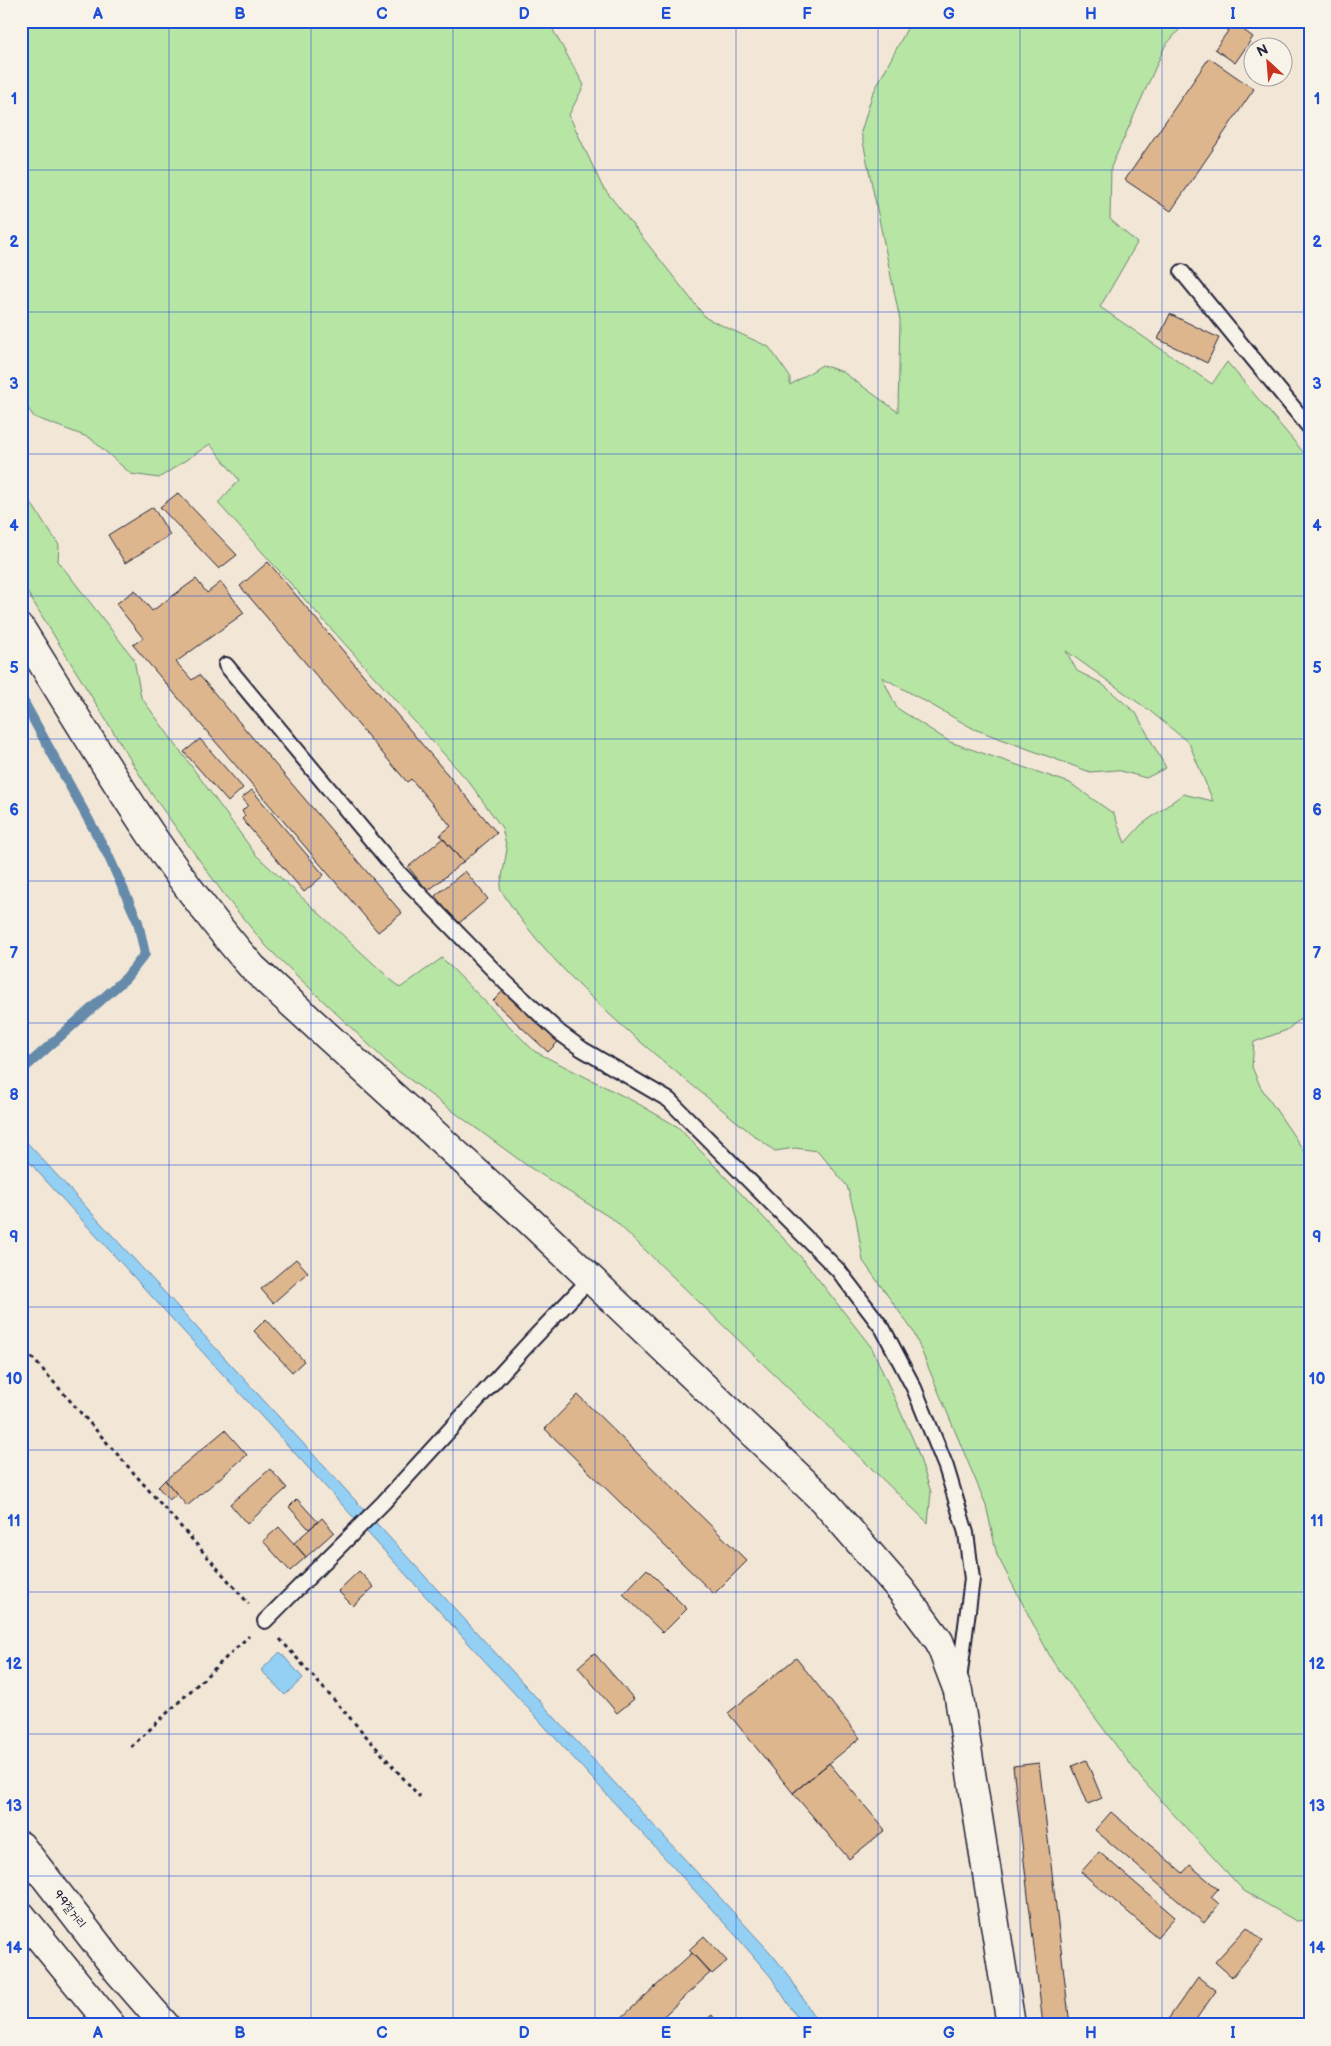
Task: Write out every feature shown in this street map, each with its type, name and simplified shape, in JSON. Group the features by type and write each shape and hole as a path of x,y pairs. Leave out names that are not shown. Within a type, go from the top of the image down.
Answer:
{"main road":[{"path":"21,629 149,833 214,924 253,968 590,1279 823,1500 901,1590 938,1641 958,1691 1011,2025"},
{"name":"9·9절거리","path":"21,1846 118,1971 165,2025"},
{"path":"21,1915 111,2025"}],"lane":[{"path":"1182,272 1310,428"},
{"path":"226,665 398,872 506,983 560,1033 582,1049 668,1100 838,1270 882,1329 914,1388 946,1467 966,1533 972,1579 958,1691"},
{"path":"265,1621 383,1503 523,1349 590,1279"}],"path":[{"path":"21,1345 420,1797"},
{"path":"131,1748 265,1621"}],"green space":[{"path":"21,21 552,21 554,32 584,85 569,115 602,186 706,318 769,347 790,377 790,385 822,365 843,372 898,412 900,320 861,132 872,95 911,21 1187,21 1165,46 1111,167 1110,219 1137,243 1100,307 1212,384 1227,362 1310,460 1310,1030 1300,1019 1287,1030 1254,1042 1252,1067 1260,1086 1310,1160 1310,1920 1296,1921 1244,1891 1143,1781 1053,1662 997,1555 986,1505 913,1331 863,1261 856,1218 847,1186 818,1151 795,1148 775,1151 650,1050 583,990 553,957 525,924 500,889 507,849 502,828 469,782 218,503 239,480 210,444 159,478 131,474 90,438 34,417 21,398","holes":["1066,651 1150,711 1189,743 1213,801 1183,794 1141,825 1125,843 1114,814 1070,783 950,742 897,708 882,677 974,729 1090,772 1117,770 1146,778 1166,768 1136,713 1101,683 1077,671"]},
{"path":"21,488 59,545 58,561 134,659 141,697 256,855 400,988 442,958 534,1051 637,1103 678,1127 800,1256 872,1348 915,1444 931,1492 928,1523 614,1220 529,1167 390,1065 267,947 228,900 151,793 21,582"}],"water":[{"path":"21,1136 769,1951 788,1974 819,2025 802,2025 771,1977 737,1937 37,1171 21,1151"},
{"path":"280,1652 303,1678 285,1695 261,1670"}],"building":[{"path":"1234,23 1253,37 1244,38 1244,50 1235,63 1215,49"},
{"path":"1209,58 1244,82 1244,88 1254,89 1171,211 1125,180"},
{"path":"1170,314 1219,338 1207,363 1158,339"},
{"path":"178,493 237,555 219,569 160,507"},
{"path":"153,507 170,535 125,563 108,535"},
{"path":"268,562 497,833 463,862 440,835 451,826 411,779 407,782 240,586"},
{"path":"196,579 207,593 221,582 244,613 176,662 192,680 199,675 402,913 378,932 133,645 143,638 116,604 135,590 152,611"},
{"path":"200,739 243,788 228,802 184,752"},
{"path":"252,790 324,875 304,892 242,819 245,816 242,811 248,805 242,798"},
{"path":"443,838 463,862 428,891 408,867"},
{"path":"465,871 488,899 458,924 435,896"},
{"path":"505,989 560,1040 548,1052 493,1001"},
{"path":"296,1259 308,1272 273,1303 261,1289"},
{"path":"266,1319 304,1361 292,1372 254,1331"},
{"path":"578,1395 747,1561 714,1594 545,1429"},
{"path":"225,1430 247,1455 187,1506 165,1480"},
{"path":"270,1469 287,1488 247,1524 230,1504"},
{"path":"165,1480 177,1494 169,1500 158,1487"},
{"path":"297,1499 318,1522 309,1529 289,1507"},
{"path":"322,1518 334,1532 306,1557 294,1543"},
{"path":"279,1527 306,1557 290,1571 263,1541"},
{"path":"647,1569 687,1609 663,1633 623,1594"},
{"path":"359,1571 374,1587 353,1606 338,1591"},
{"path":"594,1653 634,1699 617,1713 578,1667"},
{"path":"796,1658 860,1738 793,1793 728,1713"},
{"path":"1086,1760 1102,1798 1088,1804 1072,1766"},
{"path":"829,1763 885,1830 849,1859 793,1793"},
{"path":"1039,1763 1070,2025 1043,2025 1013,1766"},
{"path":"1111,1812 1183,1873 1190,1865 1218,1889 1211,1897 1219,1904 1204,1923 1095,1830"},
{"path":"1099,1852 1175,1917 1157,1937 1081,1872"},
{"path":"1247,1927 1263,1941 1232,1977 1215,1962"},
{"path":"704,1936 727,1961 712,1974 689,1950"},
{"path":"692,1953 710,1973 654,2025 625,2025 620,2019"},
{"path":"1198,1977 1216,1991 1192,2025 1164,2025"},
{"path":"712,2015 719,2025 700,2025"}],"waterway":[{"path":"21,697 108,855 138,922 145,954 126,978 21,1071"}]}
